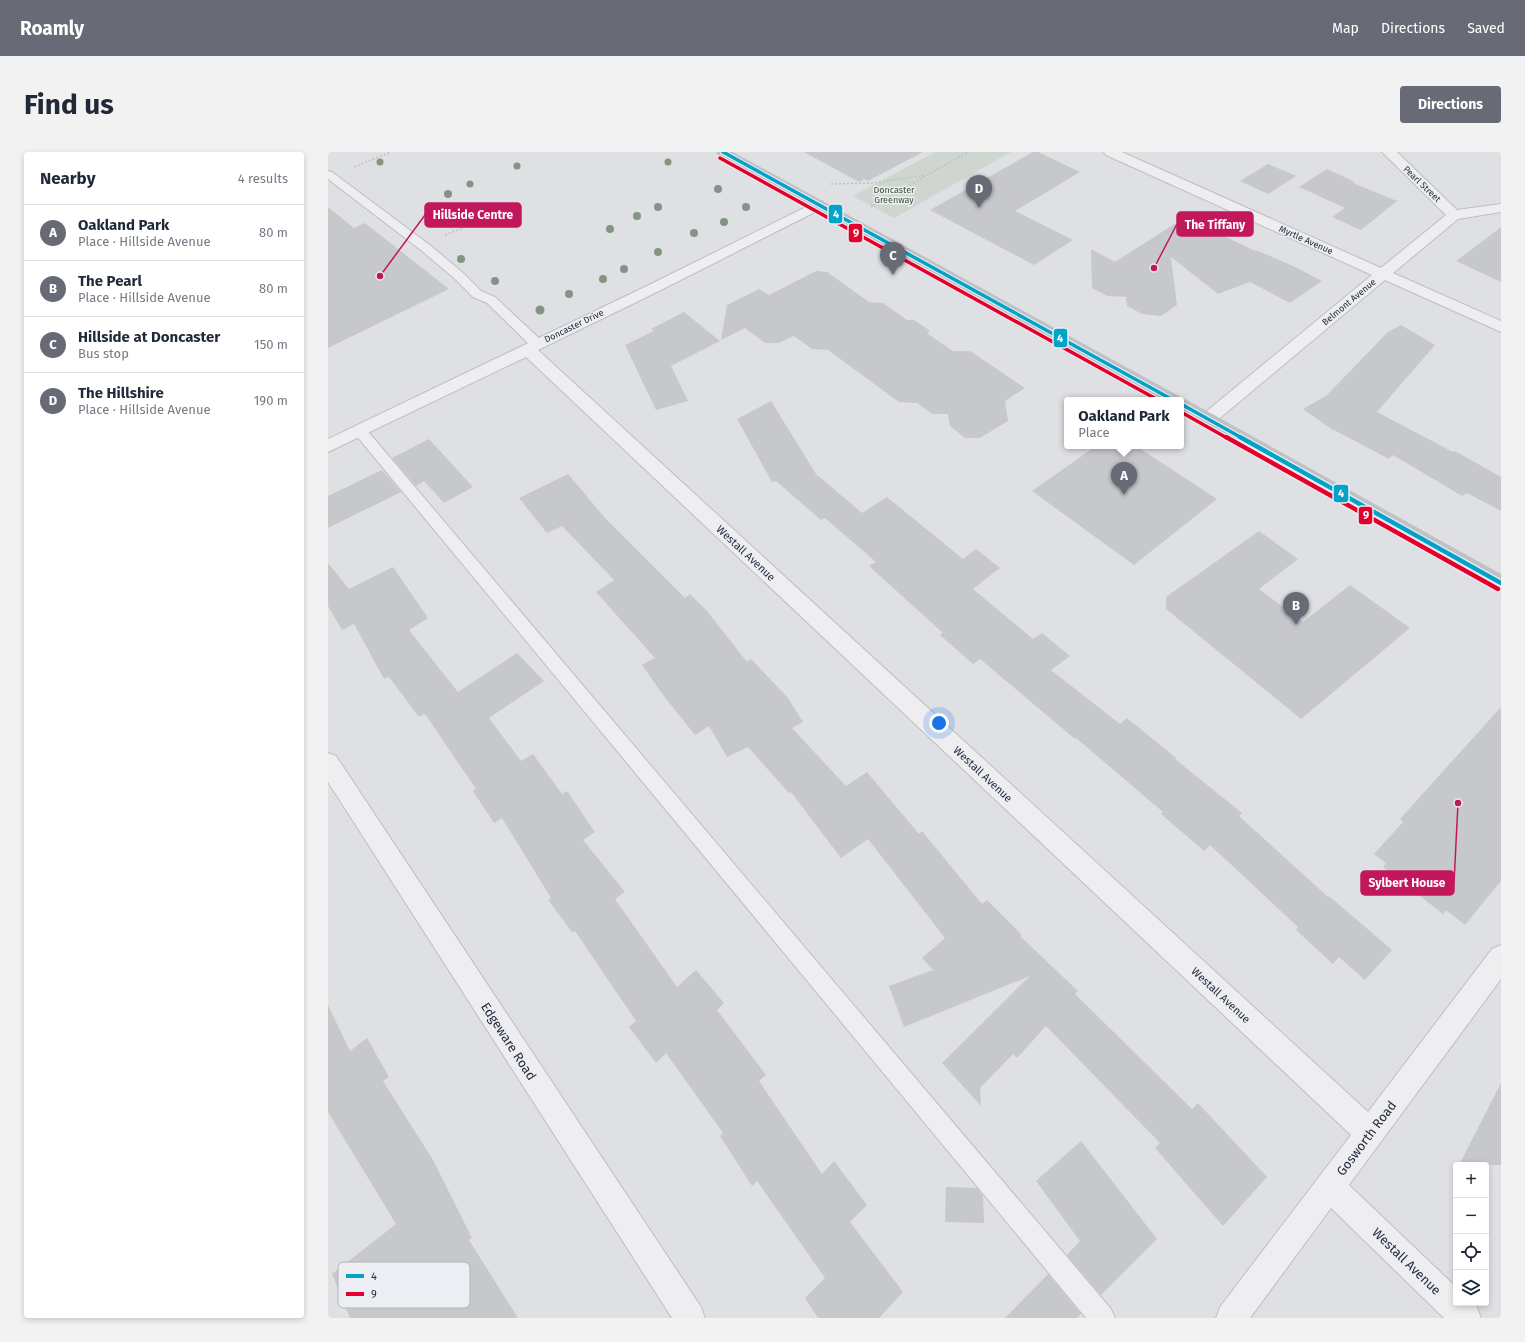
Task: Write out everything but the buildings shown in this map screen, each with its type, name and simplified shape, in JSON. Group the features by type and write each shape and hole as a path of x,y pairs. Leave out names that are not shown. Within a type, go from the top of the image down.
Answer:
{"main road":[{"path":"723,152 1168,397"},
{"path":"1184,406 1501,583"}],"street":[{"name":"Myrtle Avenue","path":"1111,152 1501,327"},
{"name":"Pearl Street","path":"1389,152 1454,215"},
{"name":"Doncaster Drive","path":"328,446 654,288 818,205"},
{"path":"1454,215 1501,208"},
{"name":"Belmont Avenue","path":"1208,419 1454,215"},
{"name":"Westall Avenue","path":"532,346 1370,1133"},
{"name":"Edgeware Road","path":"328,763 690,1318"},
{"name":"Gosworth Road","path":"1231,1318 1501,958"},
{"name":"Westall Avenue","path":"1330,1187 1466,1318"}],"lane":[{"path":"329,176 431,253 459,276 483,300 491,300 532,346"},
{"path":"360,431 1102,1318"}],"path":[{"path":"329,176 391,152"},
{"path":"871,207 968,152"},
{"path":"826,184 866,184 902,180 926,175"},
{"path":"442,237 467,226"}],"green space":[{"name":"Doncaster Greenway","path":"935,152 1011,152 894,218 853,196"}],"transit line":[{"name":"4","path":"723,152 1168,397"},
{"name":"9","path":"720,158 1153,397"},
{"name":"4","path":"1184,406 1501,583"},
{"name":"9","path":"1184,414 1498,589"}],"place":[{"name":"The Hillshire","path":"979,208"},
{"name":"The Tiffany","path":"1154,268"},
{"name":"Hillside at Doncaster","path":"893,275"},
{"name":"Hillside Centre","path":"380,276"},
{"name":"Oakland Park","path":"1124,495"},
{"name":"The Pearl","path":"1296,625"},
{"name":"Sylbert House","path":"1458,803"}]}
